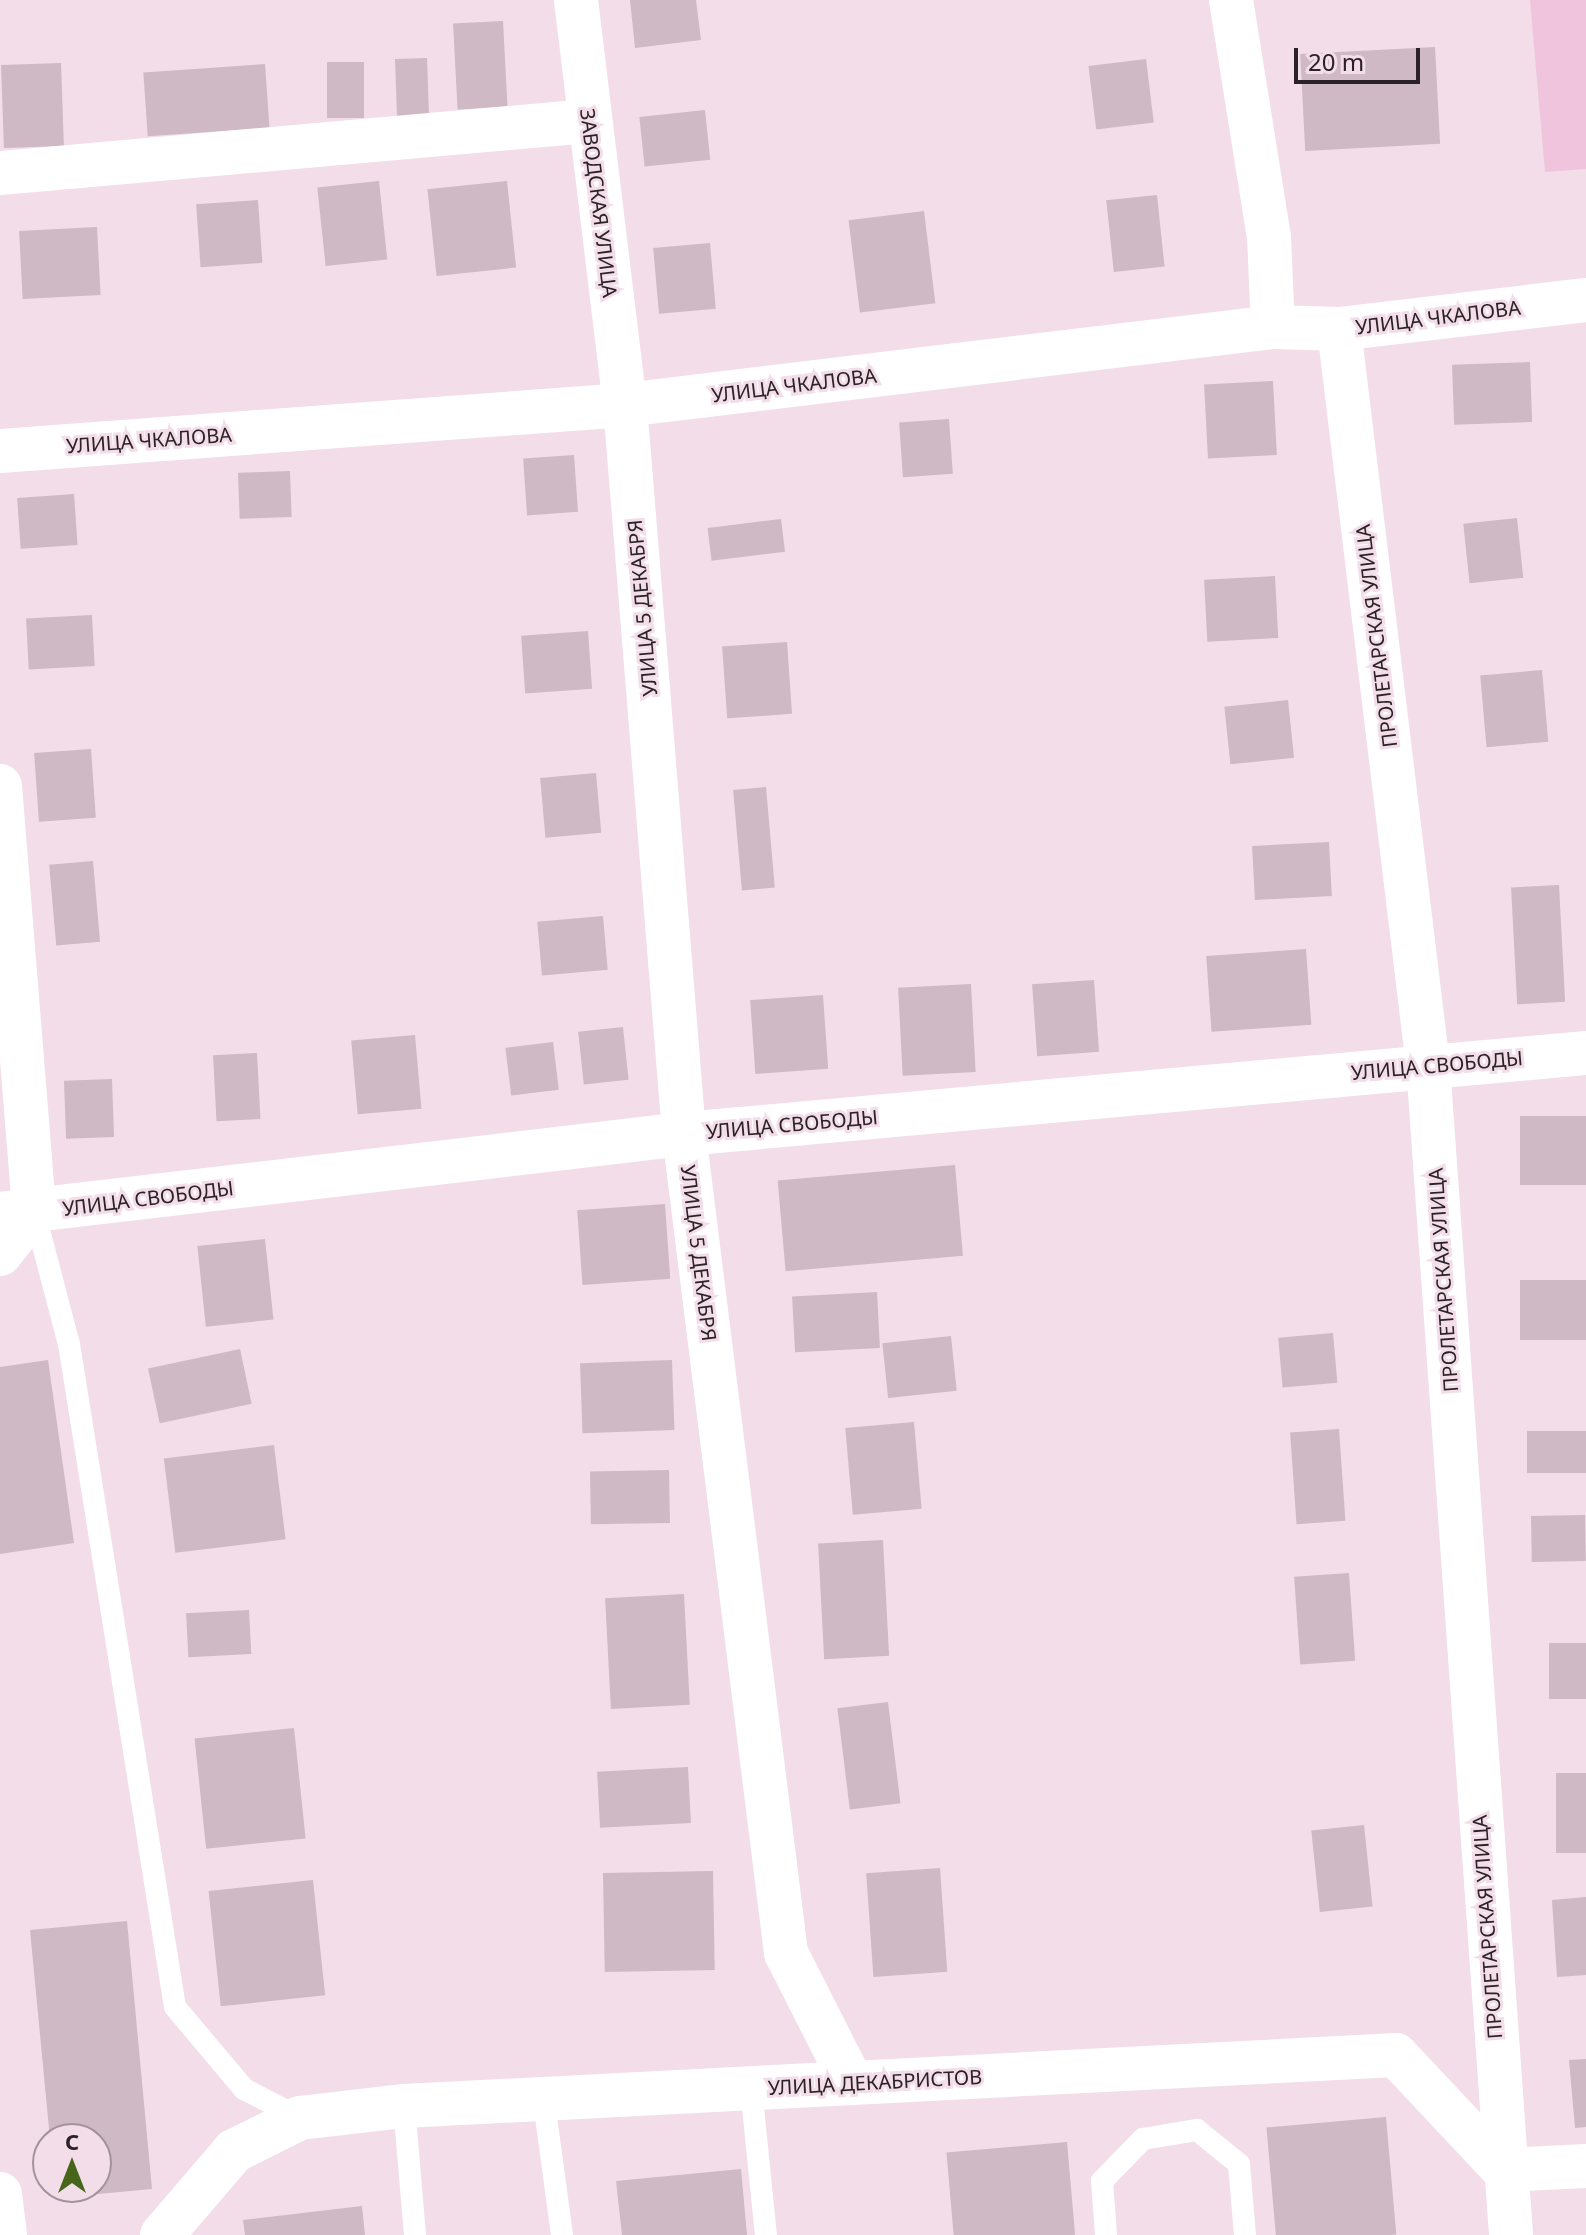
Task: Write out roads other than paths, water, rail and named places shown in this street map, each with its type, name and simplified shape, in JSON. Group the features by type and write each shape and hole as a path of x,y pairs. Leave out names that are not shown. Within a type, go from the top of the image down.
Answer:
{"street":[{"name":"ЗАВОДСКАЯ УЛИЦА","path":"576,0 588,121 625,405"},
{"path":"1231,0 1269,237 1273,327"},
{"path":"0,173 588,121"},
{"name":"УЛИЦА ЧКАЛОВА","path":"0,451 625,405 1273,327 1339,329 1586,300"},
{"name":"ПРОЛЕТАРСКАЯ УЛИЦА","path":"1339,329 1428,1065 1511,2235"},
{"name":"УЛИЦА 5 ДЕКАБРЯ","path":"625,405 684,1134 786,1953 852,2083"},
{"path":"0,786 17,1212 0,1254"},
{"name":"УЛИЦА СВОБОДЫ","path":"17,1212 684,1134 1586,1053"},
{"name":"УЛИЦА ДЕКАБРИСТОВ","path":"162,2235 191,2218 234,2151 300,2118 404,2106 544,2102 751,2088 1396,2055 1504,2170"},
{"path":"1504,2170 1586,2166"},
{"path":"0,2194 5,2235"}],"lane":[{"path":"17,1212 69,1344 175,2007 244,2089 300,2118"},
{"path":"751,2088 766,2235"},
{"path":"544,2102 562,2235"},
{"path":"404,2106 415,2235"},
{"path":"1106,2235 1102,2181 1143,2139 1197,2130 1239,2164 1245,2235"}]}
